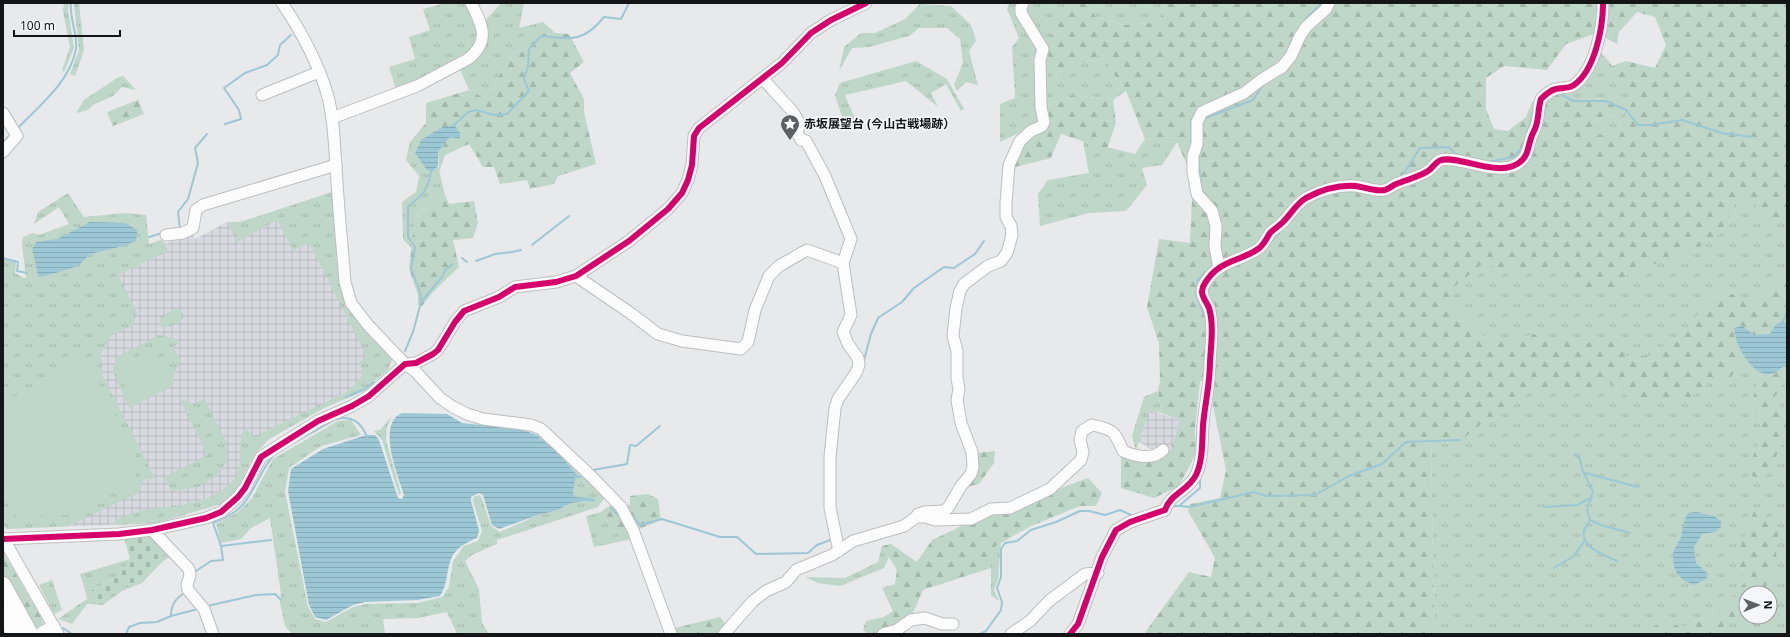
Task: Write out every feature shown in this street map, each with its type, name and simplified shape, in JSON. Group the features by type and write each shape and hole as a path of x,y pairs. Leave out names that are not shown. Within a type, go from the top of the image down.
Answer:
{"highway":[{"path":"3,585 36,633"},
{"path":"3,612 15,634"}],"street":[{"path":"282,3 296,24 319,72 327,94 332,118 345,282 351,303 360,316 405,364 415,371 440,398 453,408 483,419 531,425 541,429 592,476 621,507 633,530 671,634"},
{"path":"332,118 417,86 475,53 483,31 481,21 471,3"},
{"path":"36,633 56,630 3,539 119,534 152,530 206,518 221,512 238,497 245,488 261,457 267,452 318,421 352,406 369,396 405,364 416,363 438,350 454,322 464,311 499,297 515,287 556,282 576,276 629,242 668,209 682,193 688,180 692,165 694,136 699,128 782,63 810,33 852,7 866,3"},
{"path":"724,634 753,601 766,591 786,582 796,570 839,551 853,540 870,537 904,526 918,514 943,511 948,508 960,486 971,474 973,467 972,452 959,412 957,396 959,388 956,378 957,350 953,336 956,308 964,284 988,266 1002,262 1007,253 1012,235 1011,226 1006,217 1008,165 1020,141 1031,131 1042,126 1044,122 1041,107 1040,60 1043,49 1021,13 1023,3"},
{"path":"1217,267 1214,247 1216,226 1212,212 1197,194 1193,172 1198,119 1208,109 1244,93 1282,67 1292,53 1306,27 1326,9 1329,3"},
{"path":"1070,634 1078,624 1084,604 1098,573 1102,557 1116,530 1167,505 1187,488 1196,475 1202,450 1203,424 1208,397 1211,323 1208,307 1203,299 1202,290 1204,283 1217,267 1256,250 1264,244 1270,234 1283,222 1299,203 1310,196 1333,188 1355,186 1374,190 1386,190 1405,179 1429,171 1441,160 1452,160 1482,167 1506,168 1521,162 1529,150 1531,138 1536,125 1540,102 1551,91 1573,86 1582,77 1598,44 1603,3"},
{"path":"262,95 319,72"},
{"path":"763,78 793,112 800,124 798,132 801,140 806,141 825,176 851,239 843,263 850,315 843,332 848,344 858,358 859,364 856,373 838,399 830,457 830,508 839,551"},
{"path":"3,113 15,132 3,152"},
{"path":"166,235 183,233 192,228 196,210 204,205 336,165"},
{"path":"576,276 629,312 658,334 682,341 741,348 748,342 754,310 769,276 779,266 807,250 843,263"},
{"path":"916,517 925,517 935,520 971,519 991,509 1010,508 1050,489 1081,460 1084,452 1080,440 1082,431 1092,425 1107,429 1114,433 1123,451 1136,457 1160,454 1163,450"},
{"path":"152,530 187,566 190,575 187,585 189,592 204,609 213,634"},
{"path":"1011,634 1030,621 1050,601 1085,574 1098,573"},
{"path":"882,634 897,630 911,620 925,618 942,624 953,624"}],"shaded area":[{"path":"277,220 293,251 309,243 333,290 388,370 359,393 324,408 269,439 254,455 237,489 221,504 156,523 6,529 3,523 3,390 13,355 161,240 166,244 192,232 195,239 227,222 237,241"},
{"path":"1150,410 1180,420 1171,450 1162,456 1139,442"}],"green space":[{"path":"64,3 69,3 68,9 74,48 64,72 62,70 70,47 63,11"},
{"path":"74,3 79,3 84,50 75,76 70,74 79,50"},
{"path":"446,3 467,3 478,23 474,47 463,58 396,89 389,67 415,59 409,37 430,30 423,9"},
{"path":"501,3 524,3 519,28 543,22 555,33 539,34 526,49 515,51 484,98 469,90 459,67 487,35 486,20"},
{"path":"1009,3 1074,3 1054,74 1107,53 1110,69 1126,91 1113,100 1073,95 1047,105 1045,126 1019,133 1000,142 1000,104 1015,98 1012,47 1019,38 1007,9"},
{"path":"1074,3 1088,3 1095,16 1123,25 1159,22 1165,3 1787,3 1787,221 1763,222 1752,199 1736,202 1724,228 1709,242 1671,260 1634,269 1613,289 1576,286 1573,270 1556,265 1523,273 1482,264 1454,287 1451,306 1486,338 1508,343 1532,334 1565,339 1580,347 1602,337 1613,341 1627,356 1649,356 1691,326 1703,305 1722,291 1746,299 1765,295 1784,275 1787,275 1787,299 1782,322 1776,324 1771,334 1754,335 1742,326 1734,336 1745,357 1728,381 1710,382 1688,400 1632,399 1608,382 1591,393 1528,388 1508,411 1489,418 1465,437 1431,437 1434,623 1425,634 1144,634 1189,572 1211,577 1215,558 1188,511 1190,504 1220,498 1226,470 1207,375 1200,382 1195,429 1196,454 1179,486 1154,498 1121,488 1121,455 1162,456 1171,450 1180,420 1162,413 1158,391 1160,380 1159,344 1147,307 1159,239 1190,243 1193,179 1177,142 1145,139 1126,91 1110,69 1107,53 1054,74 1045,43","holes":["1637,12 1655,17 1666,45 1655,68 1626,61 1612,66 1633,101 1617,132 1593,136 1591,125 1597,118 1617,116 1622,105 1604,98 1567,101 1551,87 1532,102 1526,117 1508,131 1494,129 1486,109 1486,78 1504,66 1547,70 1566,44 1597,33 1617,44 1619,32"]},
{"path":"1088,3 1165,3 1159,22 1123,25 1095,16"},
{"path":"920,4 951,6 971,25 976,41 969,51 978,85 966,82 957,91 954,85 963,63 960,39 947,28 919,28 909,36 869,47 852,48 839,71 844,47 861,33 875,33 905,19"},
{"path":"539,34 569,34 584,62 570,73 584,99 584,112 596,164 558,176 554,184 530,189 527,180 500,184 494,167 483,167 469,144 445,155 439,172 438,152 450,137 460,139 460,133 421,140 415,153 410,142 426,123 426,103 469,90 484,98 515,51 526,49"},
{"path":"1595,49 1612,65 1633,101 1617,132 1592,136 1591,125 1597,118 1617,116 1604,98 1567,101 1551,87 1574,83"},
{"path":"916,61 947,79 964,109 961,111 946,84 931,93 938,107 906,81 845,95 856,121 844,123 835,95 840,83"},
{"path":"123,76 136,90 122,87 113,96 93,105 88,110 76,113 84,100 117,78"},
{"path":"1073,95 1113,100 1116,123 1107,149 1061,134 1051,158 1011,168 1008,156 1019,133 1045,126 1047,105"},
{"path":"138,100 144,114 113,126 107,112"},
{"path":"1145,139 1177,142 1162,165 1142,168 1147,185 1126,211 1089,213 1040,226 1038,194 1048,180 1089,173 1083,141 1135,154"},
{"path":"410,141 415,153 432,172 438,166 445,195 415,217 412,248 403,240 402,202 416,192 419,176 406,160"},
{"path":"1721,188 1787,211 1787,634 1425,634 1434,623 1431,437 1408,325 1453,269"},
{"path":"335,191 343,287 393,357 388,370 359,393 324,408 269,439 254,455 237,489 221,504 156,523 114,525 115,521 132,513 188,504 215,495 226,487 236,476 240,460 243,431 248,430 253,437 349,391 362,375 360,361 367,357 309,243 293,251 277,220 237,242 227,222 240,222"},
{"path":"68,193 84,217 125,213 146,215 149,244 161,240 165,244 168,251 118,275 137,312 133,326 111,335 101,354 103,376 155,478 143,480 140,492 69,526 6,529 3,523 3,490 17,518 70,514 80,361 3,402 3,258 16,262 15,273 26,279 22,244 23,237 33,233 39,235 69,224 59,207 34,224 38,212"},
{"path":"445,195 449,204 474,201 478,223 473,238 453,240 459,267 433,292 422,306 418,305 418,295 409,269 415,217"},
{"path":"175,309 181,310 184,316 182,319 174,325 161,327 159,322 161,316"},
{"path":"159,335 174,338 179,343 173,347 181,361 175,372 173,386 154,349 116,368 135,405 129,408 114,375 113,367 118,356"},
{"path":"154,348 173,386 135,405 116,368"},
{"path":"80,361 90,365 139,463 133,484 70,514 17,518 3,490 3,402"},
{"path":"1787,365 1787,384 1782,385 1774,398 1779,404 1781,418 1787,422 1787,443 1780,446 1769,474 1755,478 1748,471 1762,431 1752,404 1759,372 1770,374"},
{"path":"1158,391 1162,413 1150,410 1136,451 1132,436 1144,397"},
{"path":"179,398 193,404 205,399 226,441 227,461 215,477 199,487 171,491 165,478 166,476 207,455"},
{"path":"392,416 387,427 386,440 401,493 399,495 382,440 374,431 380,430"},
{"path":"351,420 361,435 321,446 289,468 285,492 308,607 315,619 326,622 353,607 366,604 418,603 442,597 449,587 453,561 464,546 478,541 482,531 473,501 474,497 479,495 482,498 491,526 500,532 538,515 558,510 571,503 586,501 596,502 591,498 576,497 573,493 575,480 555,450 535,434 542,434 606,496 598,507 497,540 497,544 472,555 465,561 479,589 482,623 489,634 457,634 447,612 418,618 383,619 385,634 292,634 285,626 280,603 281,594 270,518 251,528 241,539 221,543 216,524 238,512 252,498 273,459 338,421"},
{"path":"995,451 994,463 979,484 966,487 949,517 945,509 970,469 976,453"},
{"path":"1088,478 1102,493 1096,506 1080,506 1029,527 992,548 991,568 923,590 909,619 899,627 889,631 873,634 868,634 863,630 866,621 884,617 893,611 882,588 895,584 897,570 882,546 891,544 917,562 932,540 972,521"},
{"path":"648,494 658,499 661,520 639,529 626,506 630,505 630,496"},
{"path":"612,504 623,518 633,539 623,541 601,512"},
{"path":"1761,508 1766,513 1766,524 1776,522 1779,529 1776,549 1777,567 1767,585 1743,585 1745,582 1738,562 1741,545 1754,511"},
{"path":"601,512 623,541 594,547 586,516"},
{"path":"151,536 167,550 140,580 120,588 99,602 87,599 86,594 120,574 130,559 124,537"},
{"path":"1001,542 998,580 994,590 999,601 991,595 991,548"},
{"path":"882,546 889,557 884,568 840,586 818,583 805,577 845,578 878,562"},
{"path":"167,550 172,555 162,562 142,583 122,591 103,605 87,604 72,624 58,619 87,599 99,602 120,588 140,580"},
{"path":"3,552 43,621 42,633 36,634 3,574"},
{"path":"130,559 120,574 86,594 80,574"},
{"path":"52,580 62,610 54,614 39,585"},
{"path":"1738,591 1738,615 1723,628 1707,634 1643,634 1665,619 1680,627 1719,615"},
{"path":"720,617 728,627 721,634 678,634 675,628"}],"water":[{"path":"454,125 460,133 460,139 450,137 438,152 438,166 432,172 426,169 415,153 421,140 443,127"},
{"path":"90,222 126,223 137,230 136,241 90,254 78,266 46,276 38,275 32,249 36,242 57,239"},
{"path":"1782,322 1786,323 1787,365 1770,374 1763,374 1751,365 1745,358 1737,342 1734,328 1742,326 1754,335 1770,334 1776,324"},
{"path":"402,413 447,414 462,423 519,429 535,434 555,450 578,476 575,480 573,493 576,497 592,498 597,502 586,501 571,503 558,510 538,515 499,529 492,525 483,495 479,493 471,497 479,530 477,538 469,541 453,555 449,564 443,591 440,596 417,600 365,602 353,605 326,620 315,617 309,605 288,491 291,469 323,449 366,435 375,435 379,440 398,498 402,499 404,495 391,451 390,428 394,419"},
{"path":"1696,512 1714,516 1721,521 1721,527 1715,532 1702,534 1694,547 1696,563 1708,574 1706,579 1694,585 1680,577 1675,570 1673,554 1681,537 1686,516 1688,513"}],"waterway":[{"path":"17,129 52,93 60,83 73,61 76,49 76,38 71,14 71,3"},
{"path":"453,126 468,112 476,110 495,115 507,114 529,91 524,79 528,66 529,49 541,36 569,38 583,35 590,31 604,17 621,19 629,3"},
{"path":"1305,20 1322,3"},
{"path":"225,124 241,119 239,110 224,88 245,73 267,65 278,55 280,45 291,35"},
{"path":"1291,46 1290,43 1294,37"},
{"path":"1203,119 1253,100 1262,86"},
{"path":"1558,93 1573,101 1606,101 1626,110 1638,125 1651,125 1682,120 1722,133 1752,137"},
{"path":"1527,133 1534,110"},
{"path":"1191,147 1191,120 1193,120"},
{"path":"180,229 178,212 188,199 198,163 195,148 207,134"},
{"path":"3,143 8,137"},
{"path":"1401,178 1420,148 1449,147 1455,154 1488,162 1514,157 1524,145"},
{"path":"1198,156 1201,187"},
{"path":"405,351 413,332 421,302 420,292 411,268 415,247 408,237 408,206 418,199 427,187 431,170"},
{"path":"1348,181 1357,181"},
{"path":"532,245 569,216"},
{"path":"1270,242 1281,231"},
{"path":"149,237 162,233"},
{"path":"864,360 871,334 878,318 902,302 914,288 944,267 954,268 975,254 984,241"},
{"path":"476,261 495,254 521,250"},
{"path":"3,258 18,262 17,271 27,273"},
{"path":"462,258 467,262"},
{"path":"421,302 442,277 445,270 453,264"},
{"path":"1207,321 1196,295 1198,280 1214,264"},
{"path":"1782,324 1787,312"},
{"path":"346,397 365,389 374,382"},
{"path":"288,446 336,419 342,418 351,419 359,424 367,437"},
{"path":"593,470 627,464 630,445 636,446 660,426"},
{"path":"1181,506 1189,507 1254,492 1267,496 1315,495 1349,476 1382,464 1406,442 1460,440"},
{"path":"1575,454 1580,459 1582,469 1593,492 1587,510 1590,520 1584,531 1584,537 1586,542 1595,550 1617,561"},
{"path":"193,573 211,561 223,560 221,546 213,523 231,515 242,506 273,456"},
{"path":"1585,473 1638,487"},
{"path":"575,477 581,477"},
{"path":"1172,506 1179,506 1200,488 1200,478"},
{"path":"1544,507 1577,505 1591,498"},
{"path":"1155,508 1163,505"},
{"path":"611,508 621,518"},
{"path":"980,634 986,631 1001,610 1002,602 997,588 1001,577 1001,549 1005,543 1017,541 1031,530 1056,522 1080,511 1089,511 1105,515 1120,510 1131,515 1136,515"},
{"path":"632,515 640,525 662,519 720,537 737,537 756,554 808,553 817,545 833,539"},
{"path":"1590,520 1601,525 1630,533"},
{"path":"221,546 271,540"},
{"path":"1554,568 1574,556 1585,540"},
{"path":"171,616 172,608 175,602 186,592"},
{"path":"207,606 256,595 275,594 281,600"},
{"path":"126,634 129,627 140,623 157,622 171,616 198,609"},
{"path":"63,628 72,634"}],"cycle path":[{"path":"3,539 119,534 152,530 206,518 221,512 238,497 245,488 261,457 318,421 352,406 369,396 405,364 416,363 433,354 438,350 455,322 464,311 499,297 515,287 556,282 576,276 629,241 668,209 682,193 688,180 692,165 694,136 699,128 782,63 811,33 831,20 866,3"},
{"path":"1070,634 1078,624 1102,557 1116,530 1130,522 1165,510 1171,500 1188,485 1196,475 1201,457 1212,335 1211,314 1202,290 1211,275 1223,266 1251,253 1260,247 1270,233 1283,222 1299,203 1318,193 1336,187 1349,186 1385,190 1430,170 1437,162 1441,160 1449,159 1491,168 1512,167 1523,160 1531,136 1536,128 1541,99 1552,90 1574,85 1587,69 1592,59 1599,36 1603,13 1603,3"}],"place":[{"name":"赤坂展望台 (今山古戦場跡）","path":"790,141"}]}
